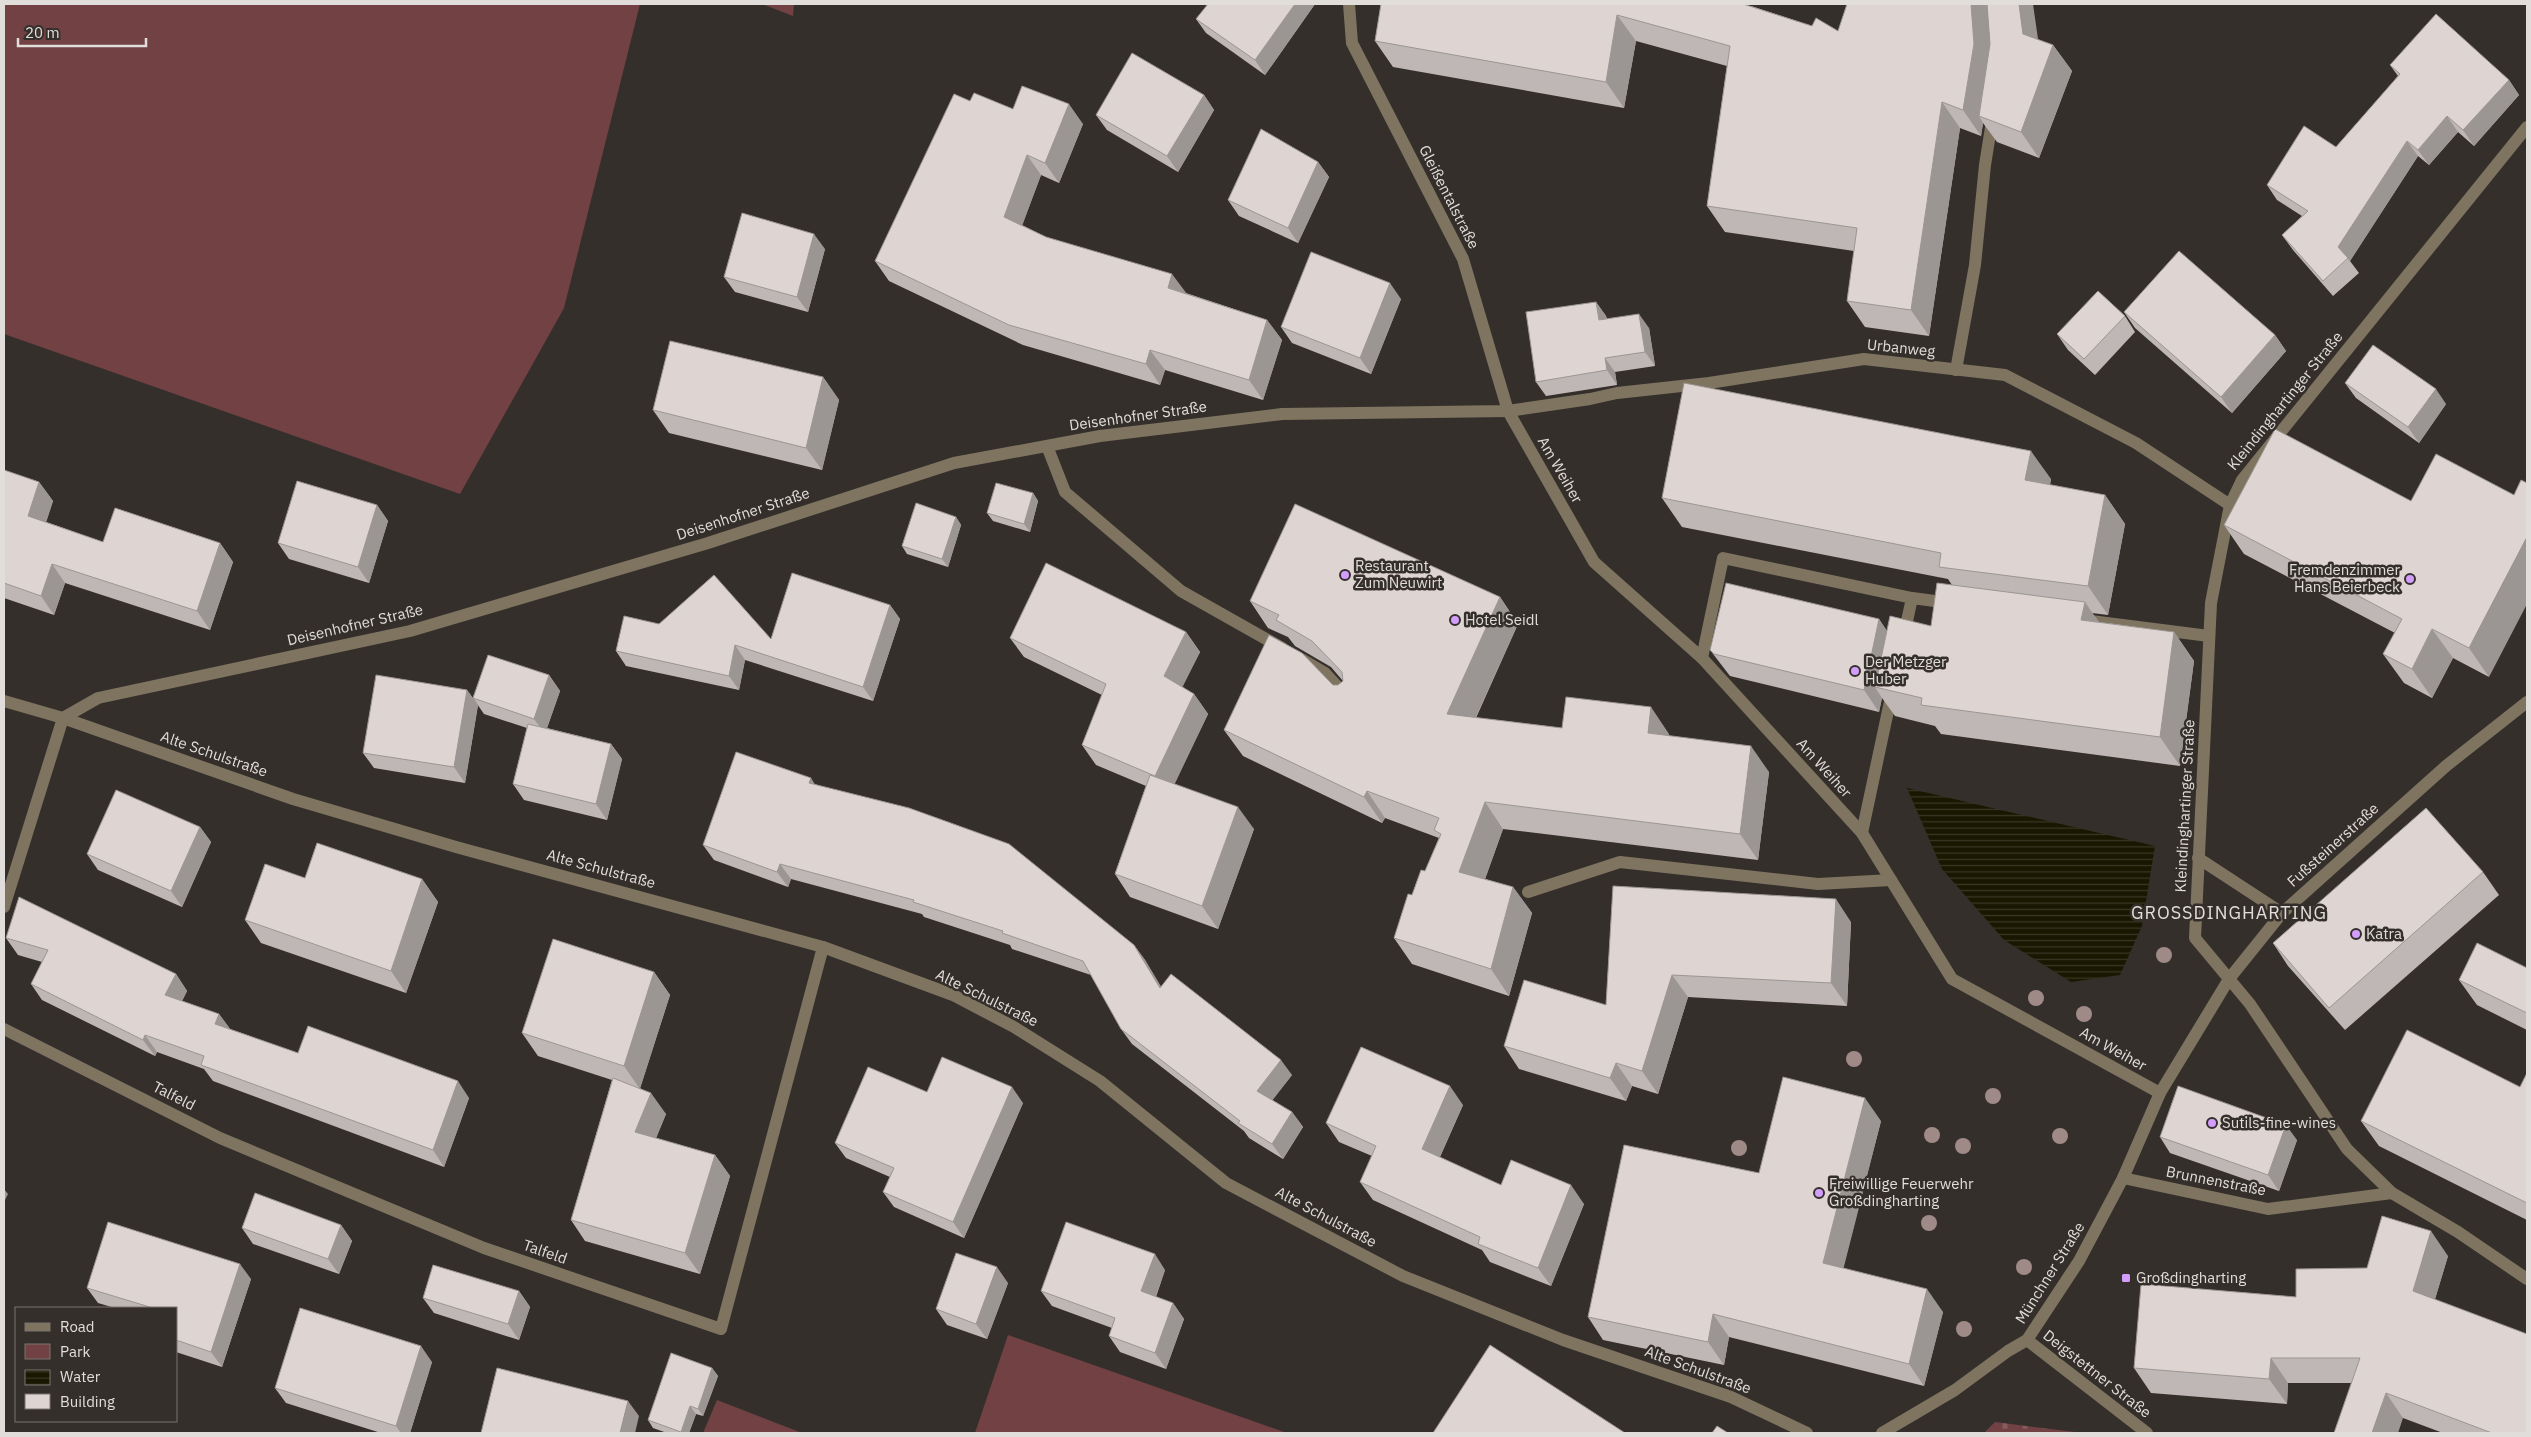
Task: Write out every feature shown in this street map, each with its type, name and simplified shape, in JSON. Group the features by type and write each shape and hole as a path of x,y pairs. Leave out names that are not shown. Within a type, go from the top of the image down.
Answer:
{"street":[{"name":"Gleißentalstraße","path":"1349,4 1352,43 1463,259 1508,411"},
{"path":"1956,370 1975,265 1985,165 1996,99"},
{"name":"Kleindinghartinger Straße","path":"2229,979 2195,938 2210,603 2230,505 2242,480 2527,127"},
{"name":"Urbanweg","path":"1508,411 1590,400 1617,393 1709,383 1864,358 2005,375 2136,443 2230,505"},
{"name":"Deisenhofner Straße","path":"63,718 98,698 410,631 708,543 954,463 1100,436 1282,414 1508,411"},
{"name":"Am Weiher","path":"1508,411 1594,562 1702,658 1862,833 1952,979 2160,1093"},
{"path":"1047,446 1065,492 1181,590 1325,673 1354,704"},
{"path":"1702,658 1723,558 1912,598 1962,604"},
{"path":"1902,645 1912,598"},
{"path":"2071,618 2209,636"},
{"path":"1862,833 1894,683"},
{"path":"4,701 63,718 4,907"},
{"name":"Fußsteinerstraße","path":"2160,1093 2229,979 2282,913 2446,766 2527,702"},
{"name":"Alte Schulstraße","path":"63,718 293,799 466,849 824,947 953,995 1014,1027 1100,1081 1226,1183 1403,1276 1563,1340 1731,1397 1807,1433"},
{"path":"2198,858 2282,913"},
{"path":"1528,892 1620,862 1818,884 1891,880"},
{"name":"Talfeld","path":"4,1029 220,1138 475,1244 721,1329 824,947"},
{"path":"2229,979 2250,1004 2347,1149 2392,1194 2458,1232 2527,1279"},
{"name":"Münchner Straße","path":"1882,1433 1955,1390 2008,1351 2027,1340 2079,1261 2123,1178 2160,1093"},
{"name":"Brunnenstraße","path":"2123,1178 2268,1209 2392,1194"},
{"name":"Deigstettner Straße","path":"2027,1340 2147,1433"}],"green space":[{"path":"4,4 640,4 564,308 460,494 4,334"},
{"path":"762,4 794,4 793,16"},
{"path":"1008,1335 1287,1433 975,1433"},
{"path":"717,1400 802,1433 703,1433"},
{"path":"1995,1422 2083,1433 1984,1433"}],"water":[{"path":"1907,788 2155,846 2142,926 2120,975 2071,982 2004,940 1942,869"}],"building":[{"path":"1208,4 1295,4 1255,60 1196,19"},
{"path":"1381,4 1743,4 1812,26 1816,18 1838,31 1847,4 1971,4 1974,44 1963,110 1942,102 1911,310 1847,301 1857,228 1707,206 1730,46 1617,15 1606,82 1375,41"},
{"path":"1987,4 2019,4 2023,34 2053,45 2021,132 1979,116 1990,44"},
{"path":"2436,14 2509,80 2463,130 2447,116 2418,150 2407,141 2338,247 2348,258 2323,281 2282,235 2308,211 2267,185 2304,126 2336,147 2400,74 2390,65"},
{"path":"1132,53 1204,95 1167,156 1096,115"},
{"path":"1022,86 1069,104 1045,163 1027,155 1004,217 1046,237 1172,274 1168,288 1267,320 1249,380 1150,350 1146,364 1009,325 875,261 954,94 970,101 974,93 1013,109"},
{"path":"1261,129 1318,162 1288,228 1228,200"},
{"path":"742,213 814,234 797,297 724,277"},
{"path":"2179,251 2275,335 2221,397 2124,312"},
{"path":"1311,252 1390,283 1360,358 1281,327"},
{"path":"2098,291 2125,316 2084,359 2057,334"},
{"path":"1596,302 1599,320 1639,314 1645,352 1605,358 1607,370 1536,382 1526,312"},
{"path":"670,341 823,377 806,448 653,410"},
{"path":"2373,345 2436,389 2408,427 2345,383"},
{"path":"1684,383 2031,451 2025,480 2105,495 2088,586 1939,567 1941,553 1662,498"},
{"name":"Fremdenzimmer Hans Beierbeck","path":"2275,429 2411,501 2436,454 2514,495 2521,480 2527,483 2527,537 2469,648 2432,629 2412,669 2383,654 2402,619 2224,525"},
{"path":"4,470 39,482 28,516 103,542 115,508 220,543 197,611 52,564 41,596 4,583"},
{"path":"297,481 377,505 358,567 278,543"},
{"path":"996,483 1033,493 1024,524 987,513"},
{"path":"916,503 956,517 942,559 902,546"},
{"path":"1295,504 1500,597 1447,714 1562,728 1566,697 1651,707 1648,733 1751,746 1740,834 1485,802 1459,872 1513,887 1491,969 1394,938 1408,894 1412,895 1421,870 1425,871 1441,834 1434,830 1439,818 1367,791 1364,797 1224,730 1269,635 1302,653 1333,685 1338,685 1343,681 1342,672 1312,641 1276,620 1279,615 1250,601"},
{"path":"1046,563 1186,632 1164,676 1194,694 1155,776 1082,745 1106,684 1010,638"},
{"path":"792,573 890,605 863,687 735,645 729,676 616,651 624,616 659,624 714,575 771,639"},
{"path":"1726,583 1879,619 1864,690 1714,654 1710,650"},
{"path":"1937,583 2085,602 2081,620 2174,632 2160,737 1921,705 1922,698 1875,687 1890,616 1931,626"},
{"path":"488,655 549,675 534,719 473,698"},
{"path":"376,675 467,690 454,767 363,753"},
{"path":"528,724 611,744 596,804 513,784"},
{"path":"736,752 811,778 809,783 909,808 1009,844 1134,945 1160,988 1171,974 1281,1060 1257,1091 1292,1112 1272,1144 1238,1123 1240,1121 1121,1029 1083,961 1002,933 1003,931 913,902 914,900 780,864 777,872 703,845"},
{"path":"1150,775 1238,807 1202,906 1115,874"},
{"path":"116,790 200,827 171,891 87,854"},
{"path":"2426,808 2483,872 2329,1008 2273,943"},
{"path":"317,843 422,879 391,971 245,920 265,864 305,878"},
{"path":"1613,886 1836,899 1831,983 1672,975 1642,1071 1616,1063 1610,1078 1504,1046 1524,980 1606,1005"},
{"path":"19,897 176,974 165,995 219,1014 215,1024 298,1053 308,1026 458,1081 433,1150 201,1065 204,1056 145,1035 143,1040 31,984 48,950 6,938"},
{"path":"553,939 654,972 624,1066 522,1033"},
{"path":"2477,943 2527,968 2527,1013 2459,980"},
{"path":"2407,1030 2520,1087 2527,1073 2527,1203 2361,1121"},
{"path":"1361,1047 1450,1086 1422,1149 1501,1185 1511,1160 1571,1185 1538,1268 1478,1244 1480,1237 1360,1182 1376,1146 1326,1123"},
{"path":"942,1057 1012,1087 953,1222 883,1192 894,1168 835,1143 868,1067 927,1092"},
{"path":"1783,1077 1865,1098 1823,1263 1927,1289 1909,1364 1713,1314 1708,1342 1588,1317 1624,1145 1759,1173"},
{"path":"613,1078 651,1093 635,1132 715,1155 685,1253 571,1220"},
{"path":"2178,1086 2286,1125 2268,1175 2160,1137"},
{"path":"255,1193 341,1225 328,1259 242,1228"},
{"path":"2382,1216 2431,1231 2413,1291 2527,1334 2527,1433 2492,1433 2386,1393 2372,1433 2334,1433 2360,1358 2271,1358 2269,1379 2134,1368 2141,1284 2296,1297 2296,1269 2367,1268"},
{"path":"108,1222 240,1264 211,1352 178,1341 178,1307 150,1307 87,1288"},
{"path":"1066,1222 1155,1254 1141,1291 1173,1303 1155,1353 1109,1336 1115,1318 1041,1291"},
{"path":"956,1253 997,1267 976,1324 936,1309"},
{"path":"433,1265 519,1291 508,1324 423,1298"},
{"path":"300,1308 421,1346 396,1426 275,1388"},
{"path":"1490,1345 1625,1433 1433,1433"},
{"path":"671,1353 712,1368 698,1409 690,1406 681,1432 648,1420"},
{"path":"497,1368 628,1401 620,1433 481,1433"},
{"path":"1717,1426 1728,1433 1712,1433"}],"place":[{"name":"Restaurant Zum Neuwirt","path":"1345,575"},
{"name":"Fremdenzimmer Hans Beierbeck","path":"2410,579"},
{"name":"Hotel Seidl","path":"1455,620"},
{"name":"Der Metzger Huber","path":"1855,671"},
{"name":"Katra","path":"2356,934"},
{"name":"Sutils-fine-wines","path":"2212,1123"},
{"name":"Freiwillige Feuerwehr Großdingharting","path":"1819,1193"},
{"name":"Großdingharting","path":"2126,1278"}],"district":[{"name":"GROSSDINGHARTING","path":"2229,913"}]}
